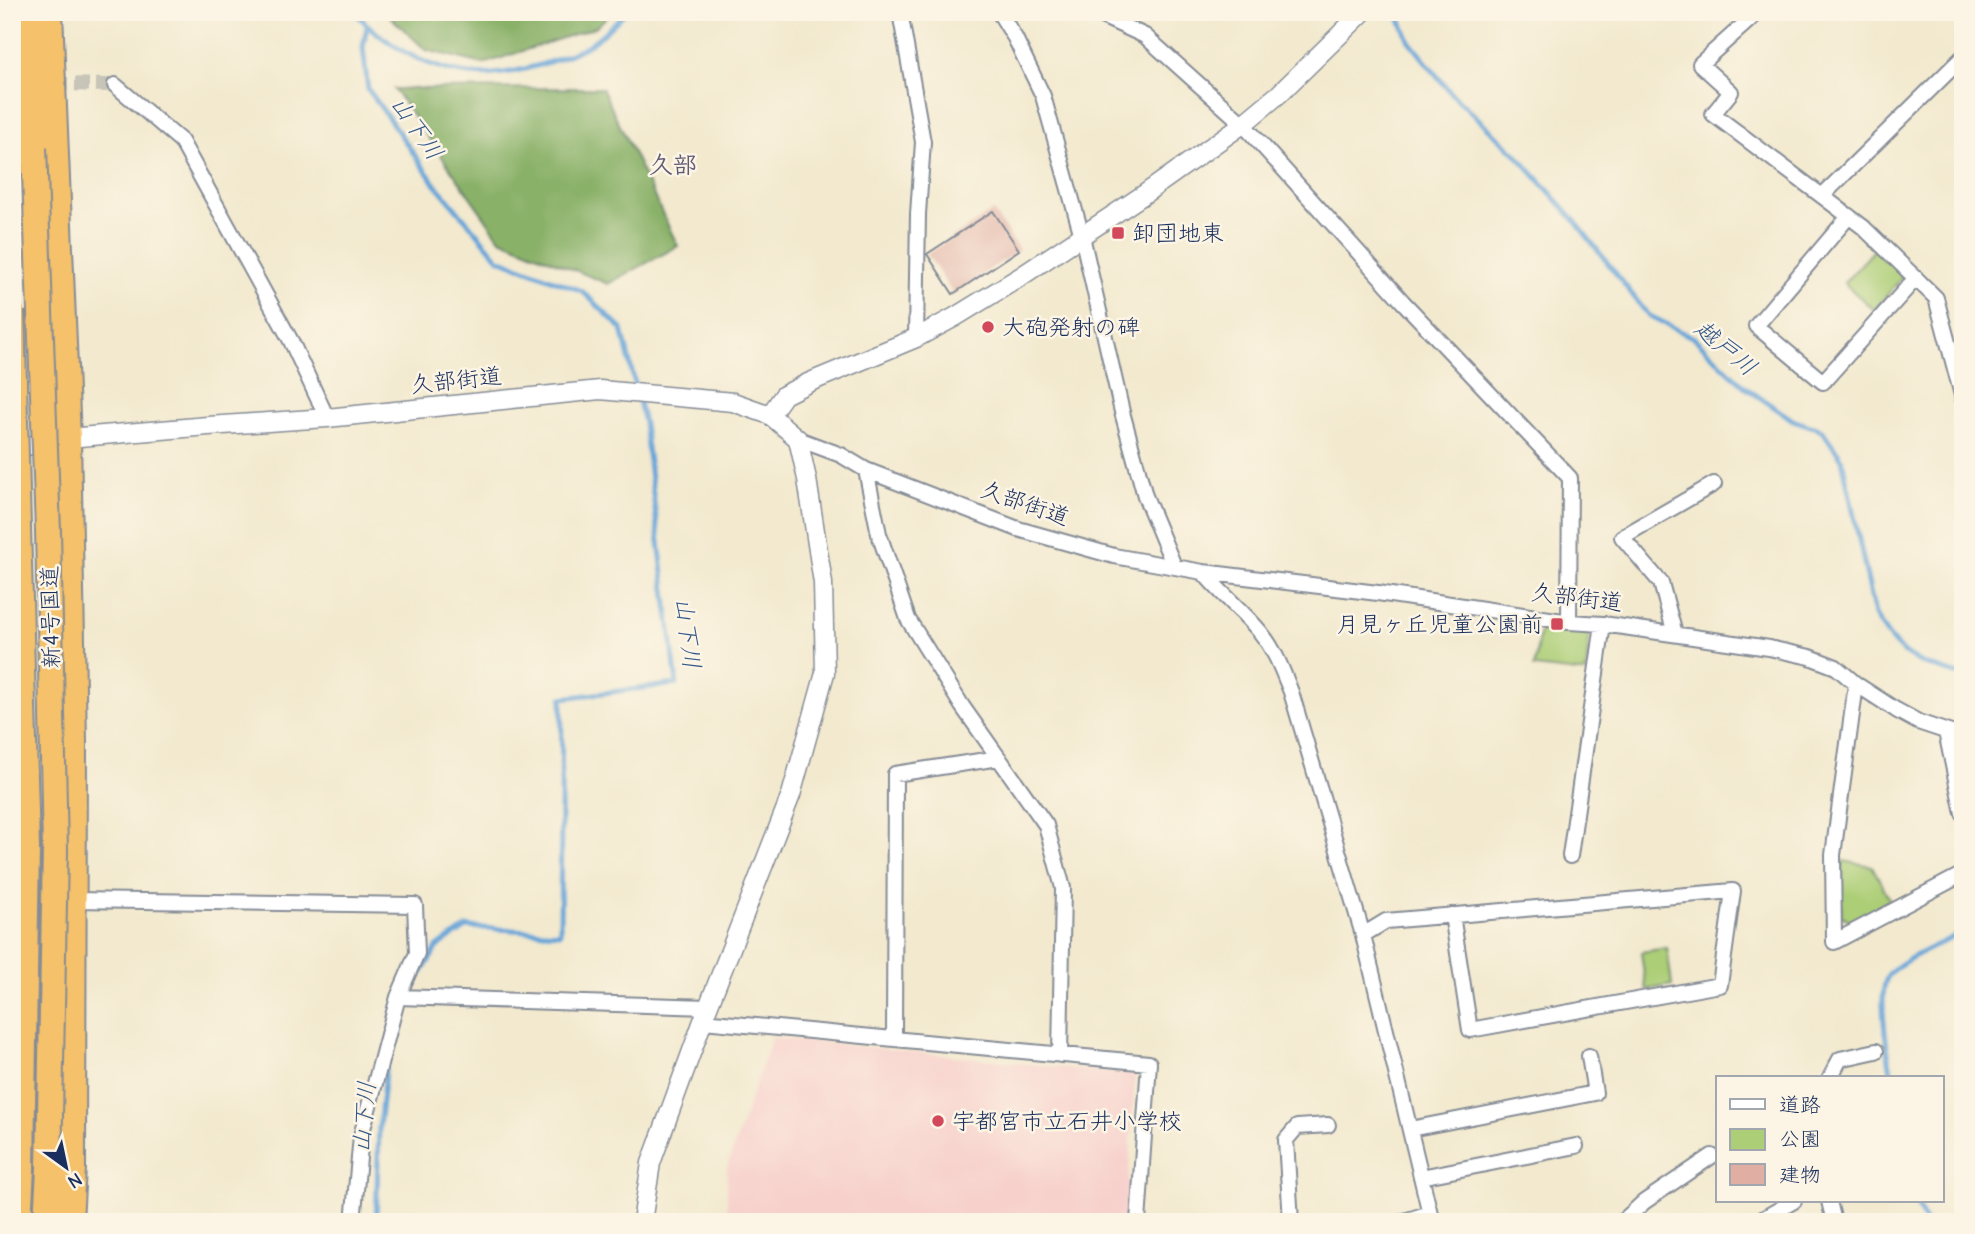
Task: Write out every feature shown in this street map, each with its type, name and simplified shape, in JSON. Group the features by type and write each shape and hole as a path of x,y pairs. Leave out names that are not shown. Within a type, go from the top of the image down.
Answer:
{"highway":[{"name":"新4号国道","path":"27,12 48,531 55,836 46,1222"},
{"path":"50,12 68,438 74,741 73,1155 70,1222"},
{"name":"新4号国道","path":"12,311 27,847 19,1222"}],"street":[{"path":"900,12 923,142 918,214 916,338"},
{"path":"999,12 1015,38 1043,96 1082,236 1122,412 1145,496 1174,566"},
{"path":"1093,12 1145,36 1243,124 1403,302 1570,478 1569,622"},
{"path":"770,415 784,395 916,338 983,300 1082,236 1243,124 1363,12"},
{"path":"1758,12 1700,64 1731,92 1713,114 1863,226 1936,298 1963,399"},
{"path":"1822,196 1963,57"},
{"path":"115,85 181,141 291,341 327,418"},
{"path":"1849,216 1756,326 1823,382 1916,278"},
{"path":"1949,346 1963,339"},
{"name":"久部街道","path":"12,449 68,438 327,418 600,390 733,402 770,415 797,439 841,455 866,470 1018,529 1114,556 1203,572 1378,593 1569,622 1603,624 1769,648 1810,657 1836,667 1856,684 1896,710 1963,737"},
{"path":"642,1222 651,1163 705,1014 791,795 825,673 823,583 807,479 797,439"},
{"path":"866,470 879,534 908,619 962,706 1046,825 1063,888 1060,1055"},
{"path":"1675,634 1661,583 1622,537 1714,484"},
{"path":"1203,572 1216,589 1261,634 1280,664 1291,692 1363,935 1431,1217 1401,1222"},
{"path":"1570,856 1603,624"},
{"path":"1856,684 1833,855 1833,942 1963,874"},
{"path":"1946,732 1963,813"},
{"path":"894,1039 895,774 999,758"},
{"path":"1363,935 1386,922 1452,915 1733,891 1720,985 1470,1030 1452,915"},
{"path":"74,900 415,905 417,953 398,998 360,1136 353,1222"},
{"path":"398,998 705,1014 894,1039 1149,1063 1138,1222"},
{"path":"1831,1076 1840,1059 1876,1051"},
{"path":"1410,1129 1595,1093 1589,1056"},
{"path":"1291,1222 1286,1140 1297,1128 1328,1125"},
{"path":"1421,1177 1576,1146"},
{"path":"1622,1222 1644,1202 1712,1156"},
{"path":"1757,1222 1792,1202"},
{"path":"1829,1202 1834,1222"}],"shaded area":[{"name":"宇都宮市立石井小学校","path":"772,1037 1135,1075 1126,1222 727,1222 727,1167"}],"green space":[{"path":"385,12 612,12 596,27 483,64 426,50"},
{"path":"602,88 678,246 608,284 500,239 394,89"},
{"path":"1877,247 1901,268 1902,278 1874,310 1844,283"},
{"path":"1541,624 1590,627 1586,673 1534,667"},
{"path":"1843,861 1872,866 1891,902 1852,922 1841,915"},
{"path":"1667,948 1672,985 1646,990 1641,952"}],"building":[{"path":"993,211 1019,250 953,294 927,254"}],"waterway":[{"name":"越戸川","path":"355,12 390,43 417,59 446,70 476,75 525,69 572,53 596,40 626,12"},
{"name":"越戸川","path":"1397,12 1409,41 1451,93 1515,153 1572,217 1648,315 1694,338 1746,388 1793,420 1822,430 1842,459 1875,615 1893,642 1911,657 1963,676"},
{"name":"山下川","path":"367,26 363,47 368,89 435,184 499,259 582,291 622,329 644,423 677,684 562,698 560,933 467,927 438,946 407,996"},
{"name":"越戸川","path":"1892,1076 1883,1010 1888,976 1912,957 1963,932"},
{"name":"山下川","path":"376,1222 379,1128 386,1064"},
{"name":"越戸川","path":"1916,1202 1925,1222"}],"tunnel":[{"path":"12,83 115,85"}],"place":[{"name":"卸団地東","path":"1118,233"},
{"name":"大砲発射の碑","path":"988,327"},
{"name":"月見ヶ丘児童公園前","path":"1557,624"},
{"name":"宇都宮市立石井小学校","path":"938,1121"}],"district":[{"name":"久部","path":"673,165"}]}
